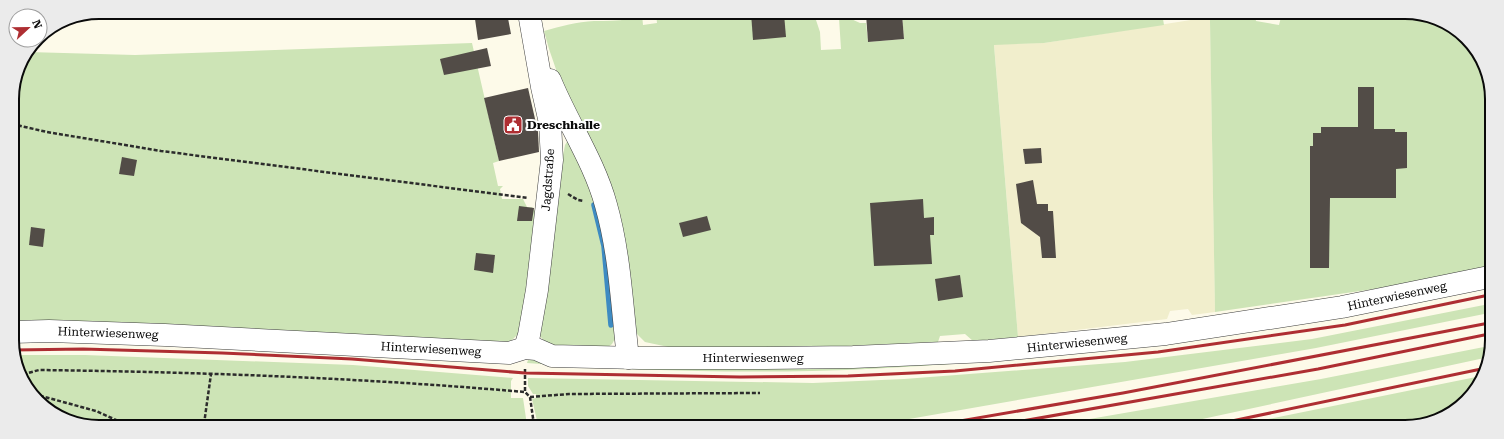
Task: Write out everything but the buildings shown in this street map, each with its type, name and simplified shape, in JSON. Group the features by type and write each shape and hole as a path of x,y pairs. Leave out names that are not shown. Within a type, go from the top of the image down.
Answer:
{"street":[{"name":"Jagdstraße","path":"525,348 529,335 537,290 552,160 550,123 530,19"},
{"path":"536,46 554,91 592,169 606,203 617,256 628,358"},
{"name":"Hinterwiesenweg","path":"19,332 49,331 165,335 509,353 525,348 536,349 552,356 628,358 845,357 989,352 1166,334 1342,307 1485,278"}],"path":[{"path":"19,126 46,132 162,151 504,196"},
{"path":"548,194 565,191 578,200 591,203 606,203"},
{"path":"27,374 39,370 211,374 380,381 525,392"},
{"path":"205,420 211,374"},
{"path":"524,385 525,392 530,397 533,420"},
{"path":"530,397 569,394 760,393"},
{"path":"41,396 96,411 116,420"}],"shaded area":[{"path":"1197,19 1210,19 1215,312 1192,315 1188,309 1170,311 1167,319 1018,337 994,44 1044,43"}],"green space":[{"path":"642,19 643,25 657,23 657,19 816,19 820,32 821,50 841,49 839,19 851,19 860,23 866,23 868,42 904,39 902,19 1163,19 1164,25 1044,43 994,45 1018,337 973,341 965,334 940,336 938,342 823,347 673,348 645,342 631,328 572,116 544,31 581,22"},
{"path":"1210,19 1256,19 1256,21 1279,25 1280,19 1405,19 1431,23 1458,39 1465,46 1477,64 1481,73 1485,94 1485,268 1381,288 1215,312"},
{"path":"472,43 499,161 493,163 498,186 503,186 500,189 502,199 523,199 527,207 532,207 538,215 519,333 512,340 506,343 183,325 78,321 19,321 19,94 22,78 27,64 35,52 135,55"},
{"path":"570,141 600,201 616,337 612,344 608,347 548,345 538,334 556,190 565,145"},
{"path":"1485,305 1485,314 1316,348 903,420 537,420 532,399 536,398 536,394 533,394 528,386 528,378 813,383 904,379 1125,362 1312,339"},
{"path":"1484,347 1482,358 1198,420 1084,420 1321,379"},
{"path":"21,355 85,355 353,365 513,378 511,381 511,398 523,398 526,420 99,420 69,414 42,397 27,375 23,366"},
{"path":"529,357 929,360 951,364 829,371 705,371 527,363"},
{"path":"1476,377 1465,393 1458,400 1440,412 1426,417 1410,420 1264,420"}],"waterway":[{"path":"594,205 604,246 611,325"}],"railway":[{"path":"20,350 83,349 222,353 352,359 525,373 740,377 848,376 955,371 1158,352 1345,325 1485,296"},
{"path":"966,420 1123,393 1485,324"},
{"path":"1028,420 1318,369 1485,335"},
{"path":"1237,420 1480,369"}],"place":[{"name":"Dreschhalle","path":"513,125"}]}
